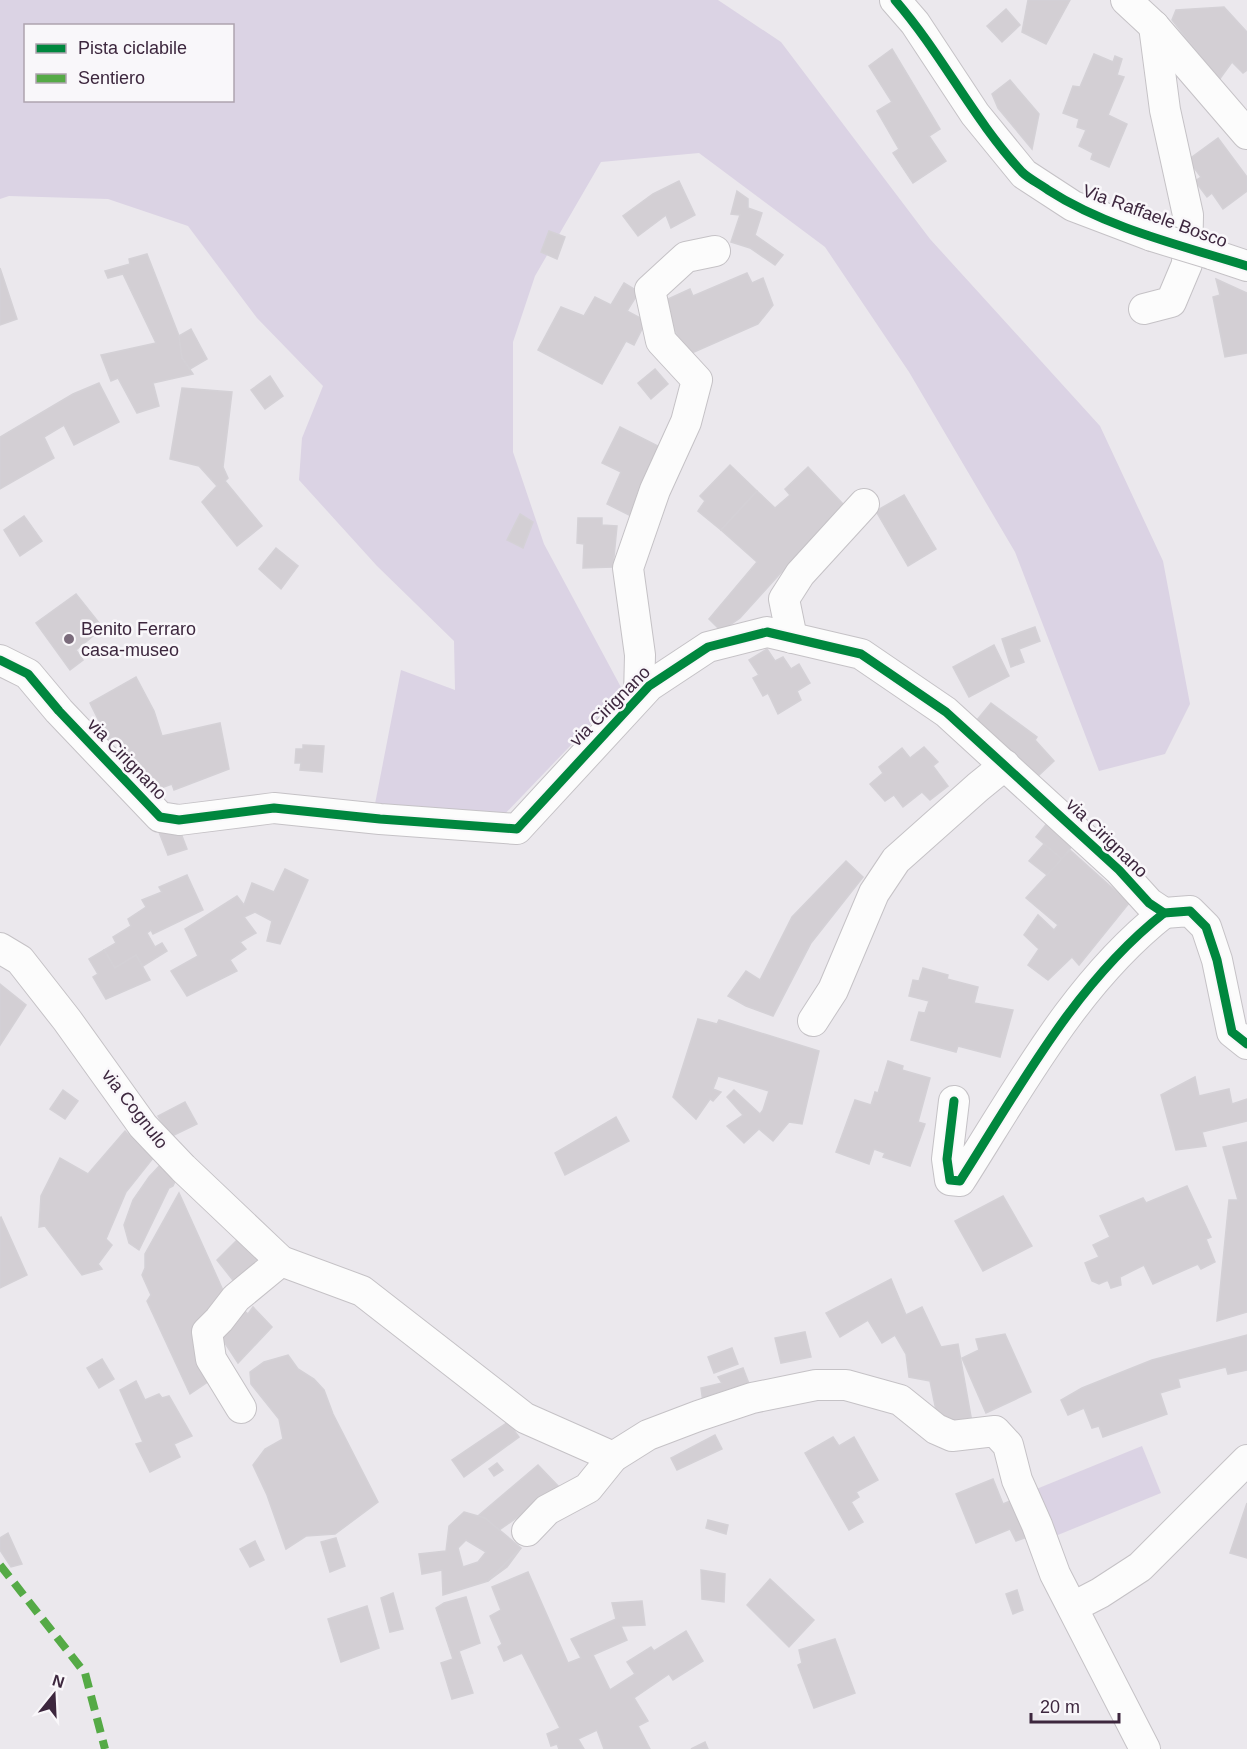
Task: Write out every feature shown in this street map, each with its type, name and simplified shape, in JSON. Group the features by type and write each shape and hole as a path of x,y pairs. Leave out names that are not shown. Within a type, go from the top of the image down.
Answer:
{"street":[{"name":"Via Raffaele Bosco","path":"895,0 915,23 975,114 1024,174 1073,206 1152,236 1247,266"},
{"path":"1126,0 1154,26 1247,134"},
{"path":"1144,309 1171,302 1187,264 1188,215 1166,111 1154,26"},
{"path":"639,696 640,655 628,568 655,490 686,422 697,380 661,341 650,290 686,257 715,251"},
{"path":"792,638 784,600 800,574 864,504"},
{"name":"via Cirignano","path":"0,660 28,674 59,711 159,816 179,820 274,808 380,819 517,829 649,686 708,646 767,632 861,654 946,712 1119,870 1149,903 1164,913"},
{"path":"813,1021 833,990 874,893 896,860 1005,765"},
{"path":"954,1101 947,1159 950,1180 960,1180 1047,1041 1104,971 1144,929 1164,913 1190,911 1206,927 1217,960 1232,1032 1247,1044"},
{"name":"via Cognulo","path":"0,948 20,960 67,1020 143,1126 183,1168 281,1261"},
{"path":"242,1408 212,1359 207,1332 237,1298 281,1261 362,1291 525,1418 613,1457"},
{"path":"527,1531 547,1510 588,1488 613,1457 648,1435 752,1398 816,1385 846,1385 900,1400 936,1429 952,1436 995,1431 1008,1445 1017,1480 1055,1574 1145,1749"},
{"path":"1073,1607 1100,1593 1140,1566 1247,1460"}],"shaded area":[{"path":"0,0 718,0 781,42 930,239 1100,426 1163,561 1190,704 1165,754 1099,771 1015,552 909,372 825,247 699,153 601,162 535,276 513,342 513,452 544,544 623,691 500,819 375,804 401,670 455,690 454,641 377,566 299,480 302,438 323,386 257,318 188,226 108,199 9,196 0,199"},
{"path":"1142,1446 1161,1493 1048,1539 1029,1492"}],"building":[{"path":"1028,0 1070,0 1046,44 1022,32"},
{"path":"1224,7 1247,32 1247,70 1243,73 1232,62 1219,80 1172,20 1176,10"},
{"path":"1006,9 1020,25 1002,42 987,26"},
{"path":"892,49 940,129 929,136 946,161 913,183 893,153 899,149 877,111 892,102 869,66"},
{"path":"1094,54 1113,62 1115,56 1122,59 1117,75 1124,77 1108,115 1127,124 1109,167 1091,159 1093,153 1079,146 1086,130 1077,127 1079,119 1063,113 1073,86 1080,87"},
{"path":"1010,80 1039,114 1032,149 998,108 992,94"},
{"path":"1218,138 1247,177 1247,191 1223,209 1212,193 1207,197 1195,181 1201,177 1188,160"},
{"path":"679,181 695,215 671,228 666,215 638,236 623,216 653,194"},
{"path":"737,191 748,199 748,208 762,213 755,235 783,255 775,265 750,248 731,242 740,215 731,214"},
{"path":"549,231 565,237 557,259 541,252"},
{"path":"147,254 179,336 182,358 193,374 153,383 159,406 137,413 118,378 111,381 101,355 156,343 123,274 108,278 105,271 130,264 129,259"},
{"path":"0,268 17,319 0,325"},
{"path":"747,273 752,283 763,278 773,305 758,324 685,356 664,301 690,289 693,296"},
{"path":"1216,279 1247,293 1247,353 1225,357 1213,297 1220,295"},
{"path":"624,283 639,292 627,311 646,321 634,345 626,341 602,384 538,350 561,307 584,316 595,297 611,305"},
{"path":"191,329 207,359 190,369 182,358 179,336"},
{"path":"655,369 668,384 651,399 638,383"},
{"path":"270,376 283,396 265,409 251,390"},
{"path":"99,383 119,422 74,445 64,425 44,437 54,458 0,489 0,437 73,394"},
{"path":"182,388 232,392 223,467 228,478 225,481 262,526 237,546 202,502 217,486 199,466 170,459"},
{"path":"620,427 660,447 635,518 607,504 621,472 602,463"},
{"path":"730,465 757,491 721,530 698,511 705,501 700,496"},
{"path":"808,467 843,504 740,618 727,627 719,629 709,619 757,562 721,530 757,491 775,508 790,495 785,489"},
{"path":"904,495 936,549 908,566 876,511"},
{"path":"520,514 533,522 523,548 507,540"},
{"path":"24,516 42,541 20,556 4,530"},
{"path":"578,518 602,518 602,525 617,526 613,567 583,568 584,544 577,543"},
{"path":"276,548 298,566 281,589 259,569"},
{"name":"Benito Ferraro casa-museo","path":"76,594 103,628 76,650 83,660 70,670 36,623"},
{"path":"1035,627 1040,641 1019,649 1024,662 1011,667 1002,639"},
{"path":"994,645 1009,676 969,697 953,667"},
{"path":"767,649 775,661 783,657 791,669 799,664 810,683 797,691 801,700 778,714 768,693 763,696 753,678 759,675 749,660"},
{"path":"136,677 154,711 162,736 220,723 229,769 174,790 172,784 150,792 117,738 109,741 90,703"},
{"path":"991,703 1037,737 1035,740 1054,761 1038,776 971,727"},
{"path":"303,745 324,746 322,772 300,770 301,763 295,763 296,749 303,749"},
{"path":"924,747 938,762 933,766 948,786 930,800 922,792 903,807 894,795 885,801 870,784 883,773 879,767 902,748 910,758"},
{"path":"1053,816 1079,837 1062,859 1036,837"},
{"path":"177,823 187,849 168,855 157,827"},
{"path":"1044,844 1062,859 1047,875 1029,861"},
{"path":"1070,850 1129,903 1079,965 1072,957 1048,980 1028,965 1039,949 1024,935 1038,915 1054,930 1058,925 1026,898"},
{"path":"846,861 863,877 811,943 773,1016 746,1006 728,996 746,971 760,980 792,917"},
{"path":"285,869 308,880 280,944 267,941 272,921 255,912 244,917 256,933 240,942 246,949 230,960 237,971 187,996 171,971 198,956 185,929 237,896 244,905 252,883 274,892"},
{"path":"187,875 203,910 153,934 151,930 147,933 155,947 162,943 167,951 143,966 136,955 115,968 104,950 116,943 113,937 131,926 128,919 146,907 142,900 162,892 159,887"},
{"path":"104,950 115,968 136,955 150,980 106,999 93,977 98,974 89,959"},
{"path":"923,968 948,975 947,979 978,987 974,1003 1013,1010 1000,1057 958,1046 956,1052 911,1040 919,1012 925,1013 929,1001 909,996 913,980 919,981"},
{"path":"0,984 26,1005 0,1045"},
{"path":"698,1019 717,1024 719,1020 819,1051 802,1124 789,1122 773,1141 759,1129 744,1143 727,1126 743,1115 727,1097 734,1090 760,1114 769,1091 718,1076 713,1089 721,1092 713,1101 710,1099 696,1119 673,1097"},
{"path":"888,1061 903,1066 902,1070 930,1078 918,1122 925,1124 910,1166 883,1157 885,1153 874,1149 869,1164 836,1152 855,1100 871,1105 875,1092 878,1093"},
{"path":"1195,1077 1199,1096 1229,1089 1232,1104 1247,1099 1247,1121 1202,1132 1206,1146 1176,1150 1161,1095"},
{"path":"63,1090 78,1101 65,1119 50,1109"},
{"path":"185,1102 197,1124 170,1137 158,1116"},
{"path":"616,1117 629,1141 565,1175 555,1153"},
{"path":"125,1131 153,1158 126,1192 106,1239 112,1245 98,1264 102,1269 82,1275 45,1226 39,1227 41,1196 60,1158 88,1174"},
{"path":"1247,1142 1247,1312 1217,1321 1229,1200 1238,1200 1223,1147"},
{"path":"164,1161 179,1172 139,1250 129,1243 124,1225 133,1200"},
{"path":"1187,1186 1211,1237 1206,1239 1215,1262 1201,1269 1198,1264 1153,1284 1144,1265 1120,1277 1121,1285 1111,1288 1108,1280 1099,1284 1092,1281 1085,1263 1099,1257 1093,1245 1110,1237 1100,1216 1143,1198 1146,1203"},
{"path":"179,1193 226,1297 212,1379 190,1394 147,1301 151,1295 142,1275 145,1268 145,1254"},
{"path":"1003,1196 1032,1246 983,1271 955,1221"},
{"path":"0,1218 27,1275 0,1288"},
{"path":"244,1233 262,1253 236,1284 217,1260"},
{"path":"891,1279 906,1315 922,1307 941,1347 958,1344 973,1428 939,1425 930,1381 909,1377 906,1354 895,1335 882,1343 868,1320 840,1337 826,1313"},
{"path":"240,1307 248,1314 253,1307 272,1327 238,1363 219,1334"},
{"path":"805,1332 811,1357 781,1363 775,1338"},
{"path":"1005,1334 1031,1392 986,1413 962,1358 979,1350 976,1339"},
{"path":"1247,1335 1247,1370 1228,1374 1226,1367 1178,1379 1180,1387 1160,1393 1167,1414 1103,1437 1099,1426 1092,1428 1084,1408 1068,1415 1061,1400 1082,1388 1152,1360"},
{"path":"732,1348 738,1364 714,1373 708,1357"},
{"path":"288,1355 298,1369 314,1379 324,1390 333,1414 378,1502 335,1534 306,1536 286,1549 267,1495 253,1465 265,1449 283,1439 279,1419 251,1384 250,1372 264,1362"},
{"path":"102,1359 114,1379 99,1388 87,1368"},
{"path":"743,1368 751,1389 703,1402 701,1388 722,1383 718,1377"},
{"path":"136,1381 145,1400 159,1394 162,1398 169,1396 192,1436 174,1444 180,1457 150,1472 136,1444 143,1442 120,1390"},
{"path":"508,1422 519,1437 464,1477 452,1460"},
{"path":"715,1435 722,1449 677,1470 671,1458"},
{"path":"833,1437 839,1446 854,1437 878,1480 856,1492 859,1497 851,1502 863,1522 849,1530 805,1453"},
{"path":"497,1463 503,1470 494,1476 489,1469"},
{"path":"538,1465 560,1488 499,1530 478,1516"},
{"path":"993,1479 1003,1504 1015,1499 1030,1536 1016,1541 1010,1529 976,1543 956,1494"},
{"path":"1247,1503 1247,1558 1230,1553"},
{"path":"464,1512 485,1518 521,1548 488,1581 443,1595 442,1570 422,1574 419,1554 446,1551 449,1526","holes":["466,1540 486,1552 478,1562 463,1567 458,1548"]},
{"path":"708,1520 728,1525 726,1534 706,1528"},
{"path":"8,1533 22,1564 11,1567 0,1550 0,1538"},
{"path":"336,1538 345,1566 330,1572 321,1542"},
{"path":"255,1541 264,1560 250,1567 240,1549"},
{"path":"521,1548 507,1567 488,1581"},
{"path":"701,1570 725,1574 724,1602 702,1599"},
{"path":"528,1572 568,1663 581,1658 571,1639 616,1619 612,1603 642,1601 645,1625 621,1626 627,1640 593,1655 610,1690 635,1674 627,1662 651,1647 654,1651 686,1631 703,1661 673,1680 669,1674 634,1698 648,1721 638,1726 650,1749 604,1749 597,1730 578,1739 584,1749 559,1749 557,1744 551,1746 547,1734 560,1728 522,1653 504,1661 498,1647 502,1644 490,1616 501,1610 492,1587"},
{"path":"770,1579 814,1620 789,1647 747,1605"},
{"path":"1017,1590 1023,1610 1013,1614 1006,1594"},
{"path":"393,1593 403,1629 390,1632 381,1598"},
{"path":"466,1597 480,1643 459,1651 473,1693 452,1699 441,1663 453,1659 436,1608 444,1603"},
{"path":"367,1606 379,1648 341,1662 328,1619"},
{"path":"835,1639 855,1693 814,1708 798,1665 802,1663 799,1650"},
{"path":"705,1742 708,1749 691,1749"}],"marked path":[{"path":"0,1565 85,1673 105,1749"}],"cycle path":[{"path":"895,0 928,42 1004,152 1028,177 1071,203 1119,225 1247,266"},
{"path":"0,660 28,674 59,711 160,817 179,820 274,808 380,819 517,829 649,686 708,647 767,632 861,654 946,712 1119,870 1149,903 1164,913 1190,911 1206,927 1217,960 1232,1032 1247,1044"},
{"path":"954,1101 947,1159 950,1180 960,1181 1027,1073 1076,1004 1132,941 1164,913"}],"place":[{"name":"Benito Ferraro casa-museo","path":"69,639"}]}
